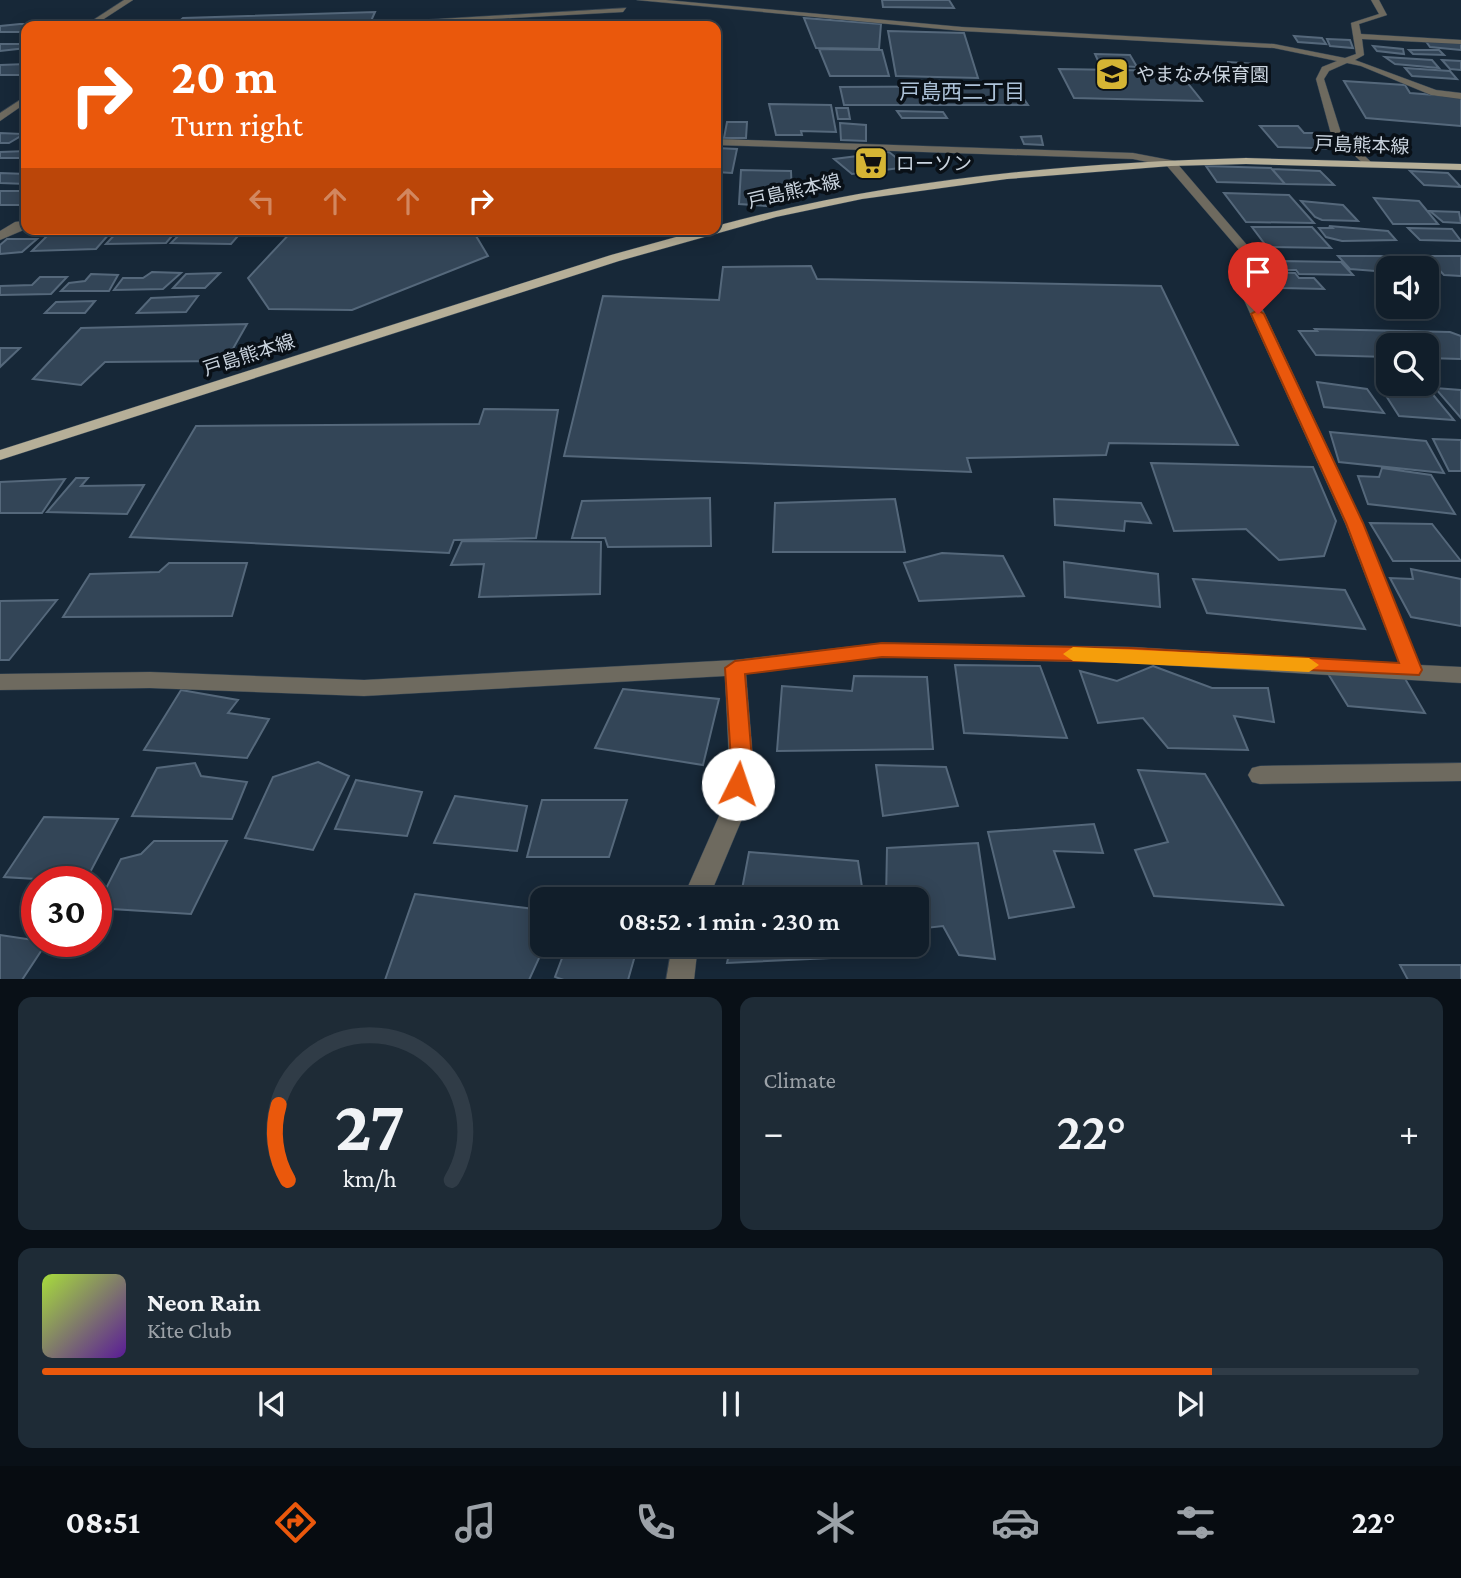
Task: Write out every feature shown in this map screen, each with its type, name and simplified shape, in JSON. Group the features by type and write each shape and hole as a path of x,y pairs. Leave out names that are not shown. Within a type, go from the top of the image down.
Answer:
{"main road":[{"name":"戸島熊本線","path":"721,229 774,214 940,184 1171,163 1246,160 1461,167"},
{"name":"戸島熊本線","path":"0,455 615,258 698,235"}],"street":[{"path":"96,21 129,0"},
{"path":"607,19 640,0 962,29 1273,46 1348,61 1434,93 1461,96"},
{"path":"1367,164 1336,134 1320,79 1325,69 1360,55 1355,23 1384,13 1375,0"},
{"path":"417,21 623,10"},
{"path":"1357,36 1461,43"},
{"path":"0,118 21,103"},
{"path":"0,118 21,118"},
{"path":"721,142 1133,156 1171,163 1247,252 1247,291 1354,523 1412,670"},
{"path":"0,225 21,225"},
{"path":"0,236 21,226"},
{"path":"0,682 150,680 364,688 735,668 882,650 1131,655 1461,675"},
{"path":"701,887 735,807 741,760 735,668"},
{"path":"1260,775 1461,772"},
{"path":"680,979 683,957"}],"building":[{"path":"882,0 949,0 954,8 883,7"},
{"path":"375,12 371,21 180,21 183,18"},
{"path":"804,18 881,24 879,49 816,48"},
{"path":"21,24 21,32 0,32 0,26"},
{"path":"888,31 964,33 978,78 896,76"},
{"path":"1294,36 1322,38 1326,44 1298,42"},
{"path":"1327,39 1350,40 1353,48 1330,46"},
{"path":"1425,40 1461,43 1461,50 1430,47"},
{"path":"0,44 21,44 21,49 0,51"},
{"path":"1373,46 1403,49 1404,54 1377,51"},
{"path":"819,49 882,50 889,76 830,76"},
{"path":"1409,50 1439,50 1444,55 1413,54"},
{"path":"1095,54 1130,55 1137,67 1100,65"},
{"path":"1385,57 1432,60 1439,68 1395,64"},
{"path":"1442,60 1461,61 1461,70 1450,69"},
{"path":"1228,62 1255,64 1257,74 1229,70"},
{"path":"21,64 21,74 0,75 0,65"},
{"path":"1405,68 1450,71 1457,79 1412,76"},
{"path":"1059,69 1178,71 1202,101 1074,98"},
{"path":"1344,81 1405,85 1410,93 1461,97 1461,126 1366,118"},
{"path":"1015,86 1028,105 844,105 840,87"},
{"path":"769,104 831,105 836,132 801,131 802,135 776,135"},
{"path":"836,108 848,108 850,119 838,119"},
{"path":"897,111 943,112 947,118 902,118"},
{"path":"727,122 747,122 746,138 724,138"},
{"path":"840,123 866,125 866,141 841,140"},
{"path":"1260,126 1298,126 1304,133 1331,133 1346,149 1278,147"},
{"path":"0,133 21,134 9,143 0,143"},
{"path":"1041,136 1043,145 1024,144 1021,137"},
{"path":"721,148 737,149 732,173 721,172"},
{"path":"21,151 21,158 0,158 0,152"},
{"name":"ローソン","path":"889,152 908,167 852,174 834,159"},
{"path":"1206,166 1271,168 1285,184 1217,182"},
{"path":"1272,169 1320,171 1334,185 1285,184"},
{"path":"741,170 791,171 792,197 767,206 739,204"},
{"path":"1410,171 1448,173 1461,187 1424,185"},
{"path":"0,173 21,174 21,184 0,183"},
{"path":"0,191 21,191 21,205 0,205"},
{"path":"1224,193 1289,195 1314,223 1246,222"},
{"path":"1374,198 1419,201 1438,224 1393,224"},
{"path":"1301,201 1343,205 1358,221 1322,220 1315,217"},
{"path":"1430,211 1459,212 1461,223 1443,222"},
{"path":"1329,226 1388,231 1396,240 1342,241 1326,237 1319,228 1332,228"},
{"path":"1252,227 1312,227 1331,248 1267,247"},
{"path":"1408,228 1452,229 1461,241 1420,240"},
{"path":"48,235 108,235 96,249 32,251"},
{"path":"114,235 173,235 166,243 106,244"},
{"path":"179,235 239,235 231,244 171,243"},
{"path":"288,235 470,235 476,236 488,256 352,310 269,309 248,278"},
{"path":"7,239 37,239 22,252 0,254 0,245"},
{"path":"1338,256 1376,256 1376,271 1350,269"},
{"path":"1439,256 1461,256 1461,276 1444,275 1439,270"},
{"path":"1279,261 1341,262 1353,275 1299,274 1296,270 1286,270"},
{"path":"811,266 817,279 1161,286 1238,445 1109,443 1106,455 967,458 971,472 564,456 603,296 719,300 723,267"},
{"path":"152,272 181,273 163,289 114,290 123,278 143,278"},
{"path":"1257,272 1295,273 1299,278 1314,278 1324,289 1281,288 1275,280 1263,280"},
{"path":"220,273 205,288 173,288 186,274"},
{"path":"91,274 118,275 109,291 61,291 69,283 85,281"},
{"path":"40,277 67,277 51,294 0,295 0,286 32,285"},
{"path":"198,296 186,312 137,313 151,298"},
{"path":"95,301 85,313 45,313 56,302"},
{"path":"247,324 226,361 105,362 81,385 33,379 81,328"},
{"path":"1315,329 1450,332 1461,336 1461,359 1439,358 1439,333 1376,333 1376,357 1316,355 1299,331 1317,331"},
{"path":"0,348 20,348 0,367"},
{"path":"1317,382 1367,389 1384,413 1324,407"},
{"path":"1439,388 1461,390 1461,418 1439,393"},
{"path":"1386,396 1434,396 1454,420 1399,416"},
{"path":"484,409 558,410 536,538 454,540 449,553 130,537 196,426 479,424"},
{"path":"1330,432 1426,441 1444,473 1339,462"},
{"path":"1433,439 1461,440 1461,471 1449,471"},
{"path":"1151,463 1313,467 1336,521 1324,556 1279,560 1246,529 1174,531"},
{"path":"1382,468 1431,475 1455,514 1368,504 1358,476 1379,477"},
{"path":"76,478 88,478 81,486 144,485 127,514 47,512"},
{"path":"65,479 42,513 0,513 0,482"},
{"path":"710,498 711,546 608,547 605,538 572,538 582,501"},
{"path":"895,499 905,552 773,552 775,503"},
{"path":"1054,499 1141,503 1151,523 1125,521 1124,531 1055,525"},
{"path":"1370,523 1432,524 1461,561 1393,561"},
{"path":"462,541 601,542 600,594 479,597 484,564 451,565"},
{"path":"942,553 1003,556 1024,596 919,601 904,563"},
{"path":"1064,562 1158,574 1160,607 1065,597"},
{"path":"169,563 247,563 232,616 63,617 90,574 159,572"},
{"path":"1411,569 1461,579 1461,626 1411,617 1390,578 1413,579"},
{"path":"1193,579 1345,590 1365,629 1207,613"},
{"path":"57,600 9,660 0,660 0,601"},
{"path":"955,665 1040,666 1067,738 964,733"},
{"path":"1153,666 1212,688 1268,688 1274,722 1234,716 1248,750 1168,748 1143,718 1098,723 1080,671 1117,681"},
{"path":"1400,670 1425,713 1348,706 1327,672"},
{"path":"854,676 927,677 933,749 777,751 782,686 852,691"},
{"path":"623,689 719,699 703,765 595,748"},
{"path":"181,690 238,700 228,713 269,719 247,758 144,750"},
{"path":"318,762 349,776 313,850 245,838 273,777"},
{"path":"195,763 201,776 247,782 232,819 132,816 157,768"},
{"path":"876,765 946,767 958,806 883,816"},
{"path":"1138,770 1205,774 1283,905 1154,896 1135,850 1168,842"},
{"path":"356,780 422,792 407,836 335,829"},
{"path":"455,796 527,806 517,851 434,843"},
{"path":"542,800 627,800 609,857 527,857"},
{"path":"44,817 118,819 93,866 21,866 21,878 4,877"},
{"path":"1094,824 1103,853 1054,851 1074,907 1009,918 988,832"},
{"path":"154,841 227,841 191,914 112,909 112,877 121,859 141,854"},
{"path":"978,843 995,959 959,955 943,926 929,928 929,887 886,887 887,848"},
{"path":"749,852 858,861 862,887 742,887"},
{"path":"415,894 530,908 530,957 540,957 529,979 385,979"},
{"path":"0,935 21,938 21,957 37,957 23,979 0,979"},
{"path":"562,957 635,957 628,979 555,977"},
{"path":"728,957 852,957 727,963"},
{"path":"1400,965 1461,965 1461,979 1407,979"}],"slow traffic":[{"path":"1073,654 1309,665"}],"place":[{"name":"やまなみ保育園","path":"1112,74"},
{"name":"ローソン","path":"871,163"}],"district":[{"name":"戸島西二丁目","path":"962,92"}],"route":[{"path":"738,784 741,760 735,668 882,650 1131,655 1412,670 1354,523 1258,314"}]}
